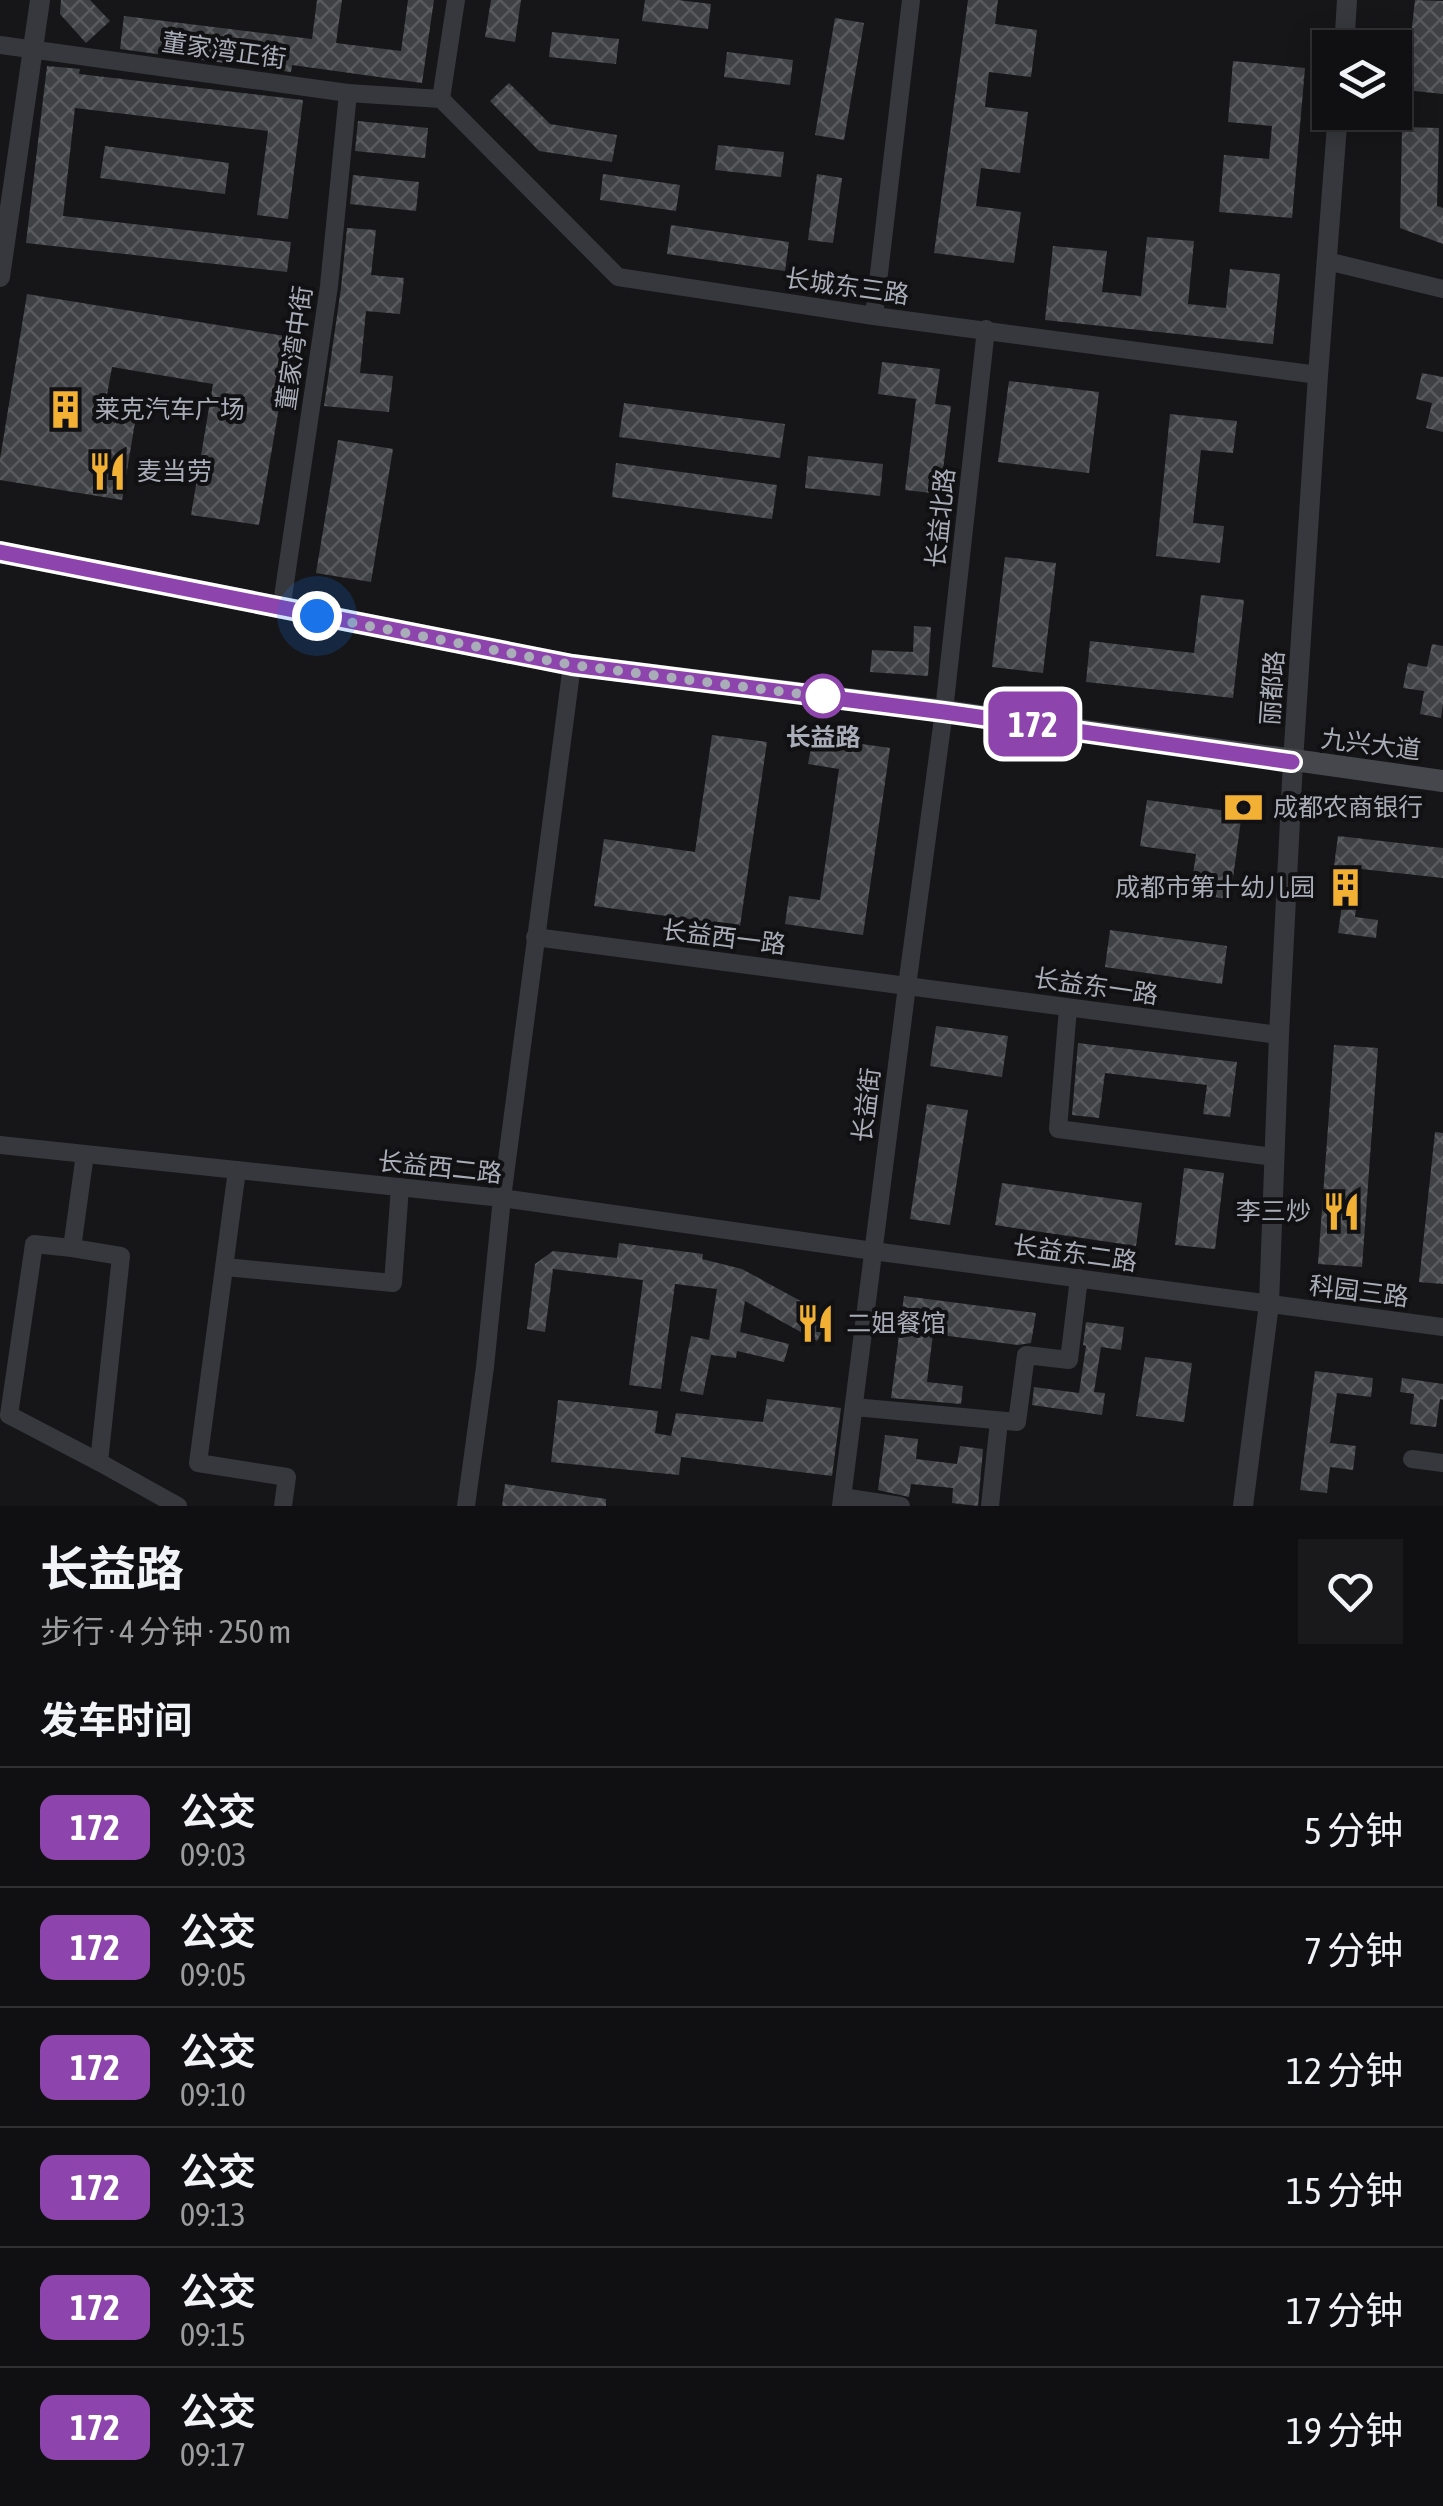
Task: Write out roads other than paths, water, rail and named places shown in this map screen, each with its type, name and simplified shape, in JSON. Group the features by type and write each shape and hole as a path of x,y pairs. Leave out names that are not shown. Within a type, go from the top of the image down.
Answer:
{"main road":[{"path":"0,552 572,665 944,712 1292,762"},
{"name":"九兴大道","path":"1292,762 1443,781"}],"street":[{"path":"0,277 40,0"},
{"path":"441,99 456,0"},
{"path":"874,316 911,0"},
{"path":"1345,30 1347,0"},
{"name":"董家湾正街","path":"0,45 348,93 441,99"},
{"name":"董家湾中街","path":"281,610 328,286 348,93"},
{"name":"长城东三路","path":"441,99 618,277 874,316 1318,375"},
{"name":"丽都路","path":"1243,1506 1269,1304 1292,762 1337,130"},
{"path":"1327,261 1443,289"},
{"name":"长益北路","path":"944,712 986,330"},
{"path":"466,1506 572,665"},
{"name":"长益街","path":"842,1502 944,712"},
{"name":"长益西一路","path":"535,937 906,986"},
{"name":"长益东一路","path":"906,986 1279,1035"},
{"path":"1068,1008 1058,1129 1274,1156"},
{"name":"长益西二路","path":"0,1144 502,1198 874,1250"},
{"path":"72,1248 86,1154"},
{"path":"237,1170 198,1463 287,1477 283,1506"},
{"path":"225,1267 393,1283 400,1187"},
{"path":"98,1462 122,1256 34,1244 9,1415 178,1506"},
{"name":"长益东二路","path":"874,1250 1269,1304"},
{"path":"854,1407 1017,1422 1026,1355 1069,1360 1078,1278"},
{"name":"科园三路","path":"1269,1304 1443,1326"},
{"path":"990,1506 999,1421"},
{"path":"1412,1459 1443,1463"},
{"path":"842,1502 901,1506"}],"place":[{"name":"莱克汽车广场","path":"65,409"},
{"name":"麦当劳","path":"107,471"},
{"name":"长益路","path":"823,696"},
{"name":"成都农商银行","path":"1243,807"},
{"name":"成都市第十幼儿园","path":"1345,887"},
{"name":"李三炒","path":"1341,1211"},
{"name":"二姐餐馆","path":"816,1323"}]}
